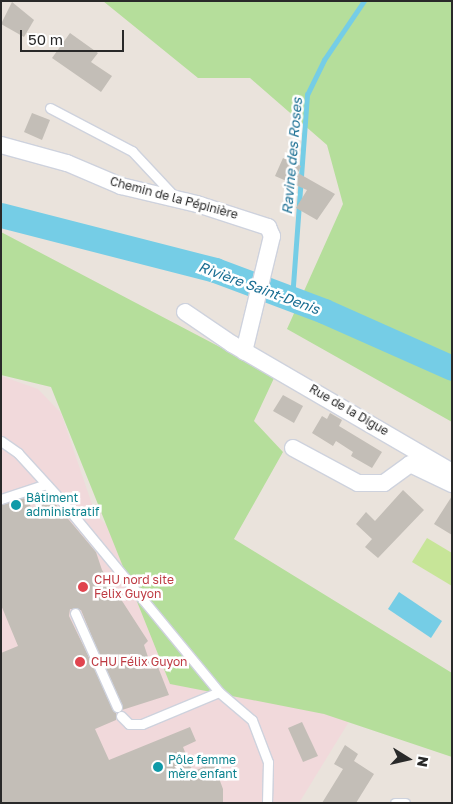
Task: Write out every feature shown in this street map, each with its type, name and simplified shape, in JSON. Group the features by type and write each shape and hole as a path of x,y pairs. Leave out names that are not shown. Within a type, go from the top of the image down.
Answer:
{"street":[{"name":"Chemin de la Pépinière","path":"1,145 67,163 122,186 261,222 271,232 270,247 245,348"},
{"name":"Rue de la Digue","path":"185,312 452,472"},
{"path":"293,448 358,483 384,483 410,464 452,484"}],"lane":[{"path":"50,108 132,151 177,199"},
{"path":"1,441 46,484 219,692 252,720 262,736 268,762 268,803"},
{"path":"1,499 46,484"},
{"path":"75,613 117,707"},
{"path":"121,716 129,724 142,724 219,692"},
{"path":"395,803 405,803"}],"shaded area":[{"name":"CHU Félix Guyon","path":"1,376 38,389 61,413 95,513 233,661 350,720 299,803 1,803"}],"green space":[{"path":"103,1 452,1 452,422 287,329 343,204 327,145 250,78 198,78"},
{"path":"1,232 275,376 254,421 283,452 234,539 452,673 452,757 324,714 170,684 51,387 1,375"},
{"path":"427,538 452,553 452,586 412,562"}],"water":[{"path":"399,592 442,621 431,638 388,609"}],"building":[{"path":"12,2 34,20 24,37 1,24"},
{"path":"70,33 98,53 91,62 112,76 101,92 52,58"},
{"path":"32,113 50,120 42,140 24,132"},
{"path":"283,158 301,166 298,173 335,194 317,220 296,208 307,190 275,176"},
{"path":"283,395 303,406 294,423 273,411"},
{"path":"330,413 342,420 339,426 382,452 372,468 351,456 353,452 336,441 333,446 312,433 322,416 327,419"},
{"path":"403,490 424,510 378,558 365,547 372,539 356,524 366,512 375,521"},
{"path":"452,496 452,535 434,524"},
{"name":"CHU Félix Guyon","path":"28,497 31,508 53,501 96,552 102,570 148,641 144,645 152,669 158,667 169,695 122,710 81,610 70,609 69,616 116,713 116,720 95,729 109,760 190,727 196,741 183,747 193,772 213,762 223,789 223,803 1,803 1,653 18,646 1,605 1,505"},
{"path":"302,722 318,756 303,762 288,728"},
{"path":"345,745 358,754 354,761 374,774 356,803 322,803 343,769 334,764"}],"waterway":[{"name":"Ravine des Roses","path":"292,299 307,95 324,60 364,1"},
{"name":"Rivière Saint-Denis","path":"1,215 215,270 324,311 452,368"}],"place":[{"name":"Bâtiment administratif","path":"16,505"},
{"name":"CHU nord site Felix Guyon","path":"83,587"},
{"name":"CHU Félix Guyon","path":"80,662"},
{"name":"Pôle femme mère enfant","path":"158,767"}]}
